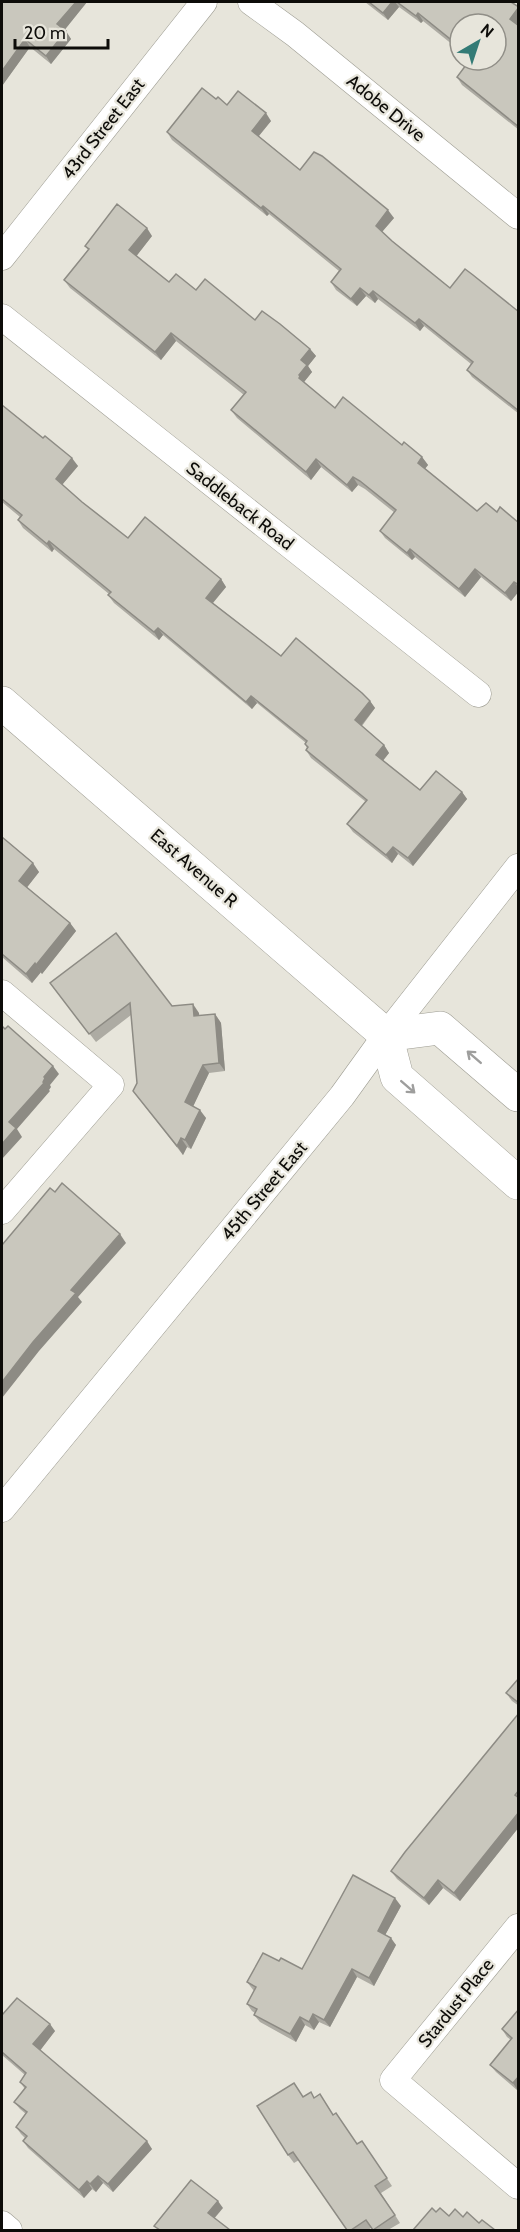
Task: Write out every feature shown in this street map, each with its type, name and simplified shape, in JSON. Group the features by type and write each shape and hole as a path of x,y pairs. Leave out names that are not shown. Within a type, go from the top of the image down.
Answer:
{"main road":[{"name":"East Avenue R","path":"2,703 386,1035"},
{"path":"519,1095 440,1028 386,1035 396,1077 519,1183"}],"street":[{"name":"43rd Street East","path":"2,257 204,2"},
{"name":"Adobe Drive","path":"251,2 295,34 519,216"},
{"name":"Saddleback Road","path":"2,317 478,694"},
{"name":"45th Street East","path":"2,1509 342,1096 386,1035 519,867"},
{"path":"2,993 111,1085 2,1210"},
{"name":"Stardust Place","path":"519,1927 393,2080 519,2186"},
{"path":"2,2224 9,2230"}],"building":[{"path":"2,2 76,2 57,24 66,31 46,56 25,39 2,71"},
{"path":"369,2 392,2 383,13"},
{"path":"397,2 511,2 519,7 510,19 519,26 519,127 457,77 461,72 508,72 508,12 448,12 448,37 418,13 416,16"},
{"path":"202,88 227,105 238,91 266,113 252,131 300,170 314,152 322,156 388,210 376,226 450,288 465,269 519,312 519,411 467,370 473,362 419,319 415,323 373,291 369,295 360,288 351,299 331,282 341,269 167,132"},
{"path":"117,204 147,228 129,250 169,282 176,274 196,290 205,279 255,320 262,311 310,349 301,360 307,365 299,378 335,408 343,397 402,445 404,442 422,457 418,463 477,511 486,503 497,512 500,507 519,523 519,585 514,582 505,593 475,569 459,589 410,549 407,553 380,531 396,510 360,481 353,477 347,485 316,459 306,472 231,410 246,392 171,333 155,352 64,280 89,249 85,246"},
{"path":"2,405 72,458 56,479 82,502 128,538 145,517 221,579 206,598 281,656 296,638 362,693 370,701 355,720 384,745 376,755 420,790 436,771 462,792 408,858 393,847 386,855 347,824 367,800 306,750 307,741 251,696 246,702 158,628 154,632 108,595 111,592 49,541 47,544 18,520 22,515 2,499"},
{"path":"2,837 33,863 19,881 70,923 26,974 2,954"},
{"path":"116,933 172,1006 193,1004 194,1016 215,1014 219,1063 203,1065 185,1102 200,1110 185,1140 181,1138 177,1146 133,1091 137,1083 130,1003 89,1034 50,983"},
{"path":"2,1026 5,1029 8,1026 53,1066 44,1077 44,1083 9,1122 16,1128 2,1144"},
{"path":"62,1183 120,1234 71,1290 76,1293 2,1382 2,1245 50,1188 55,1192"},
{"path":"519,1678 519,1703 506,1693"},
{"path":"519,1713 519,1790 515,1795 519,1798 519,1812 454,1893 438,1880 424,1898 391,1871"},
{"path":"353,1875 395,1898 378,1931 391,1938 369,1978 352,1969 324,2020 313,2014 309,2022 300,2017 290,2034 254,2015 257,2009 247,2004 256,1987 247,1982 263,1953 279,1961 281,1958 302,1969"},
{"path":"17,1998 50,2024 33,2044 147,2141 108,2184 98,2176 90,2184 87,2181 79,2190 23,2141 27,2136 16,2127 27,2112 14,2102 26,2087 20,2082 26,2073 2,2052 2,2015"},
{"path":"519,2009 519,2076 513,2083 490,2065 512,2038 502,2029"},
{"path":"294,2083 303,2097 311,2092 314,2098 320,2094 333,2115 336,2113 357,2144 362,2141 387,2178 375,2186 395,2215 373,2230 366,2220 351,2230 347,2230 293,2152 288,2155 257,2106"},
{"path":"191,2180 218,2201 208,2213 230,2230 160,2230 154,2226"},
{"path":"432,2208 436,2212 440,2208 449,2216 455,2209 463,2217 467,2212 479,2223 482,2220 495,2230 413,2230"}]}
